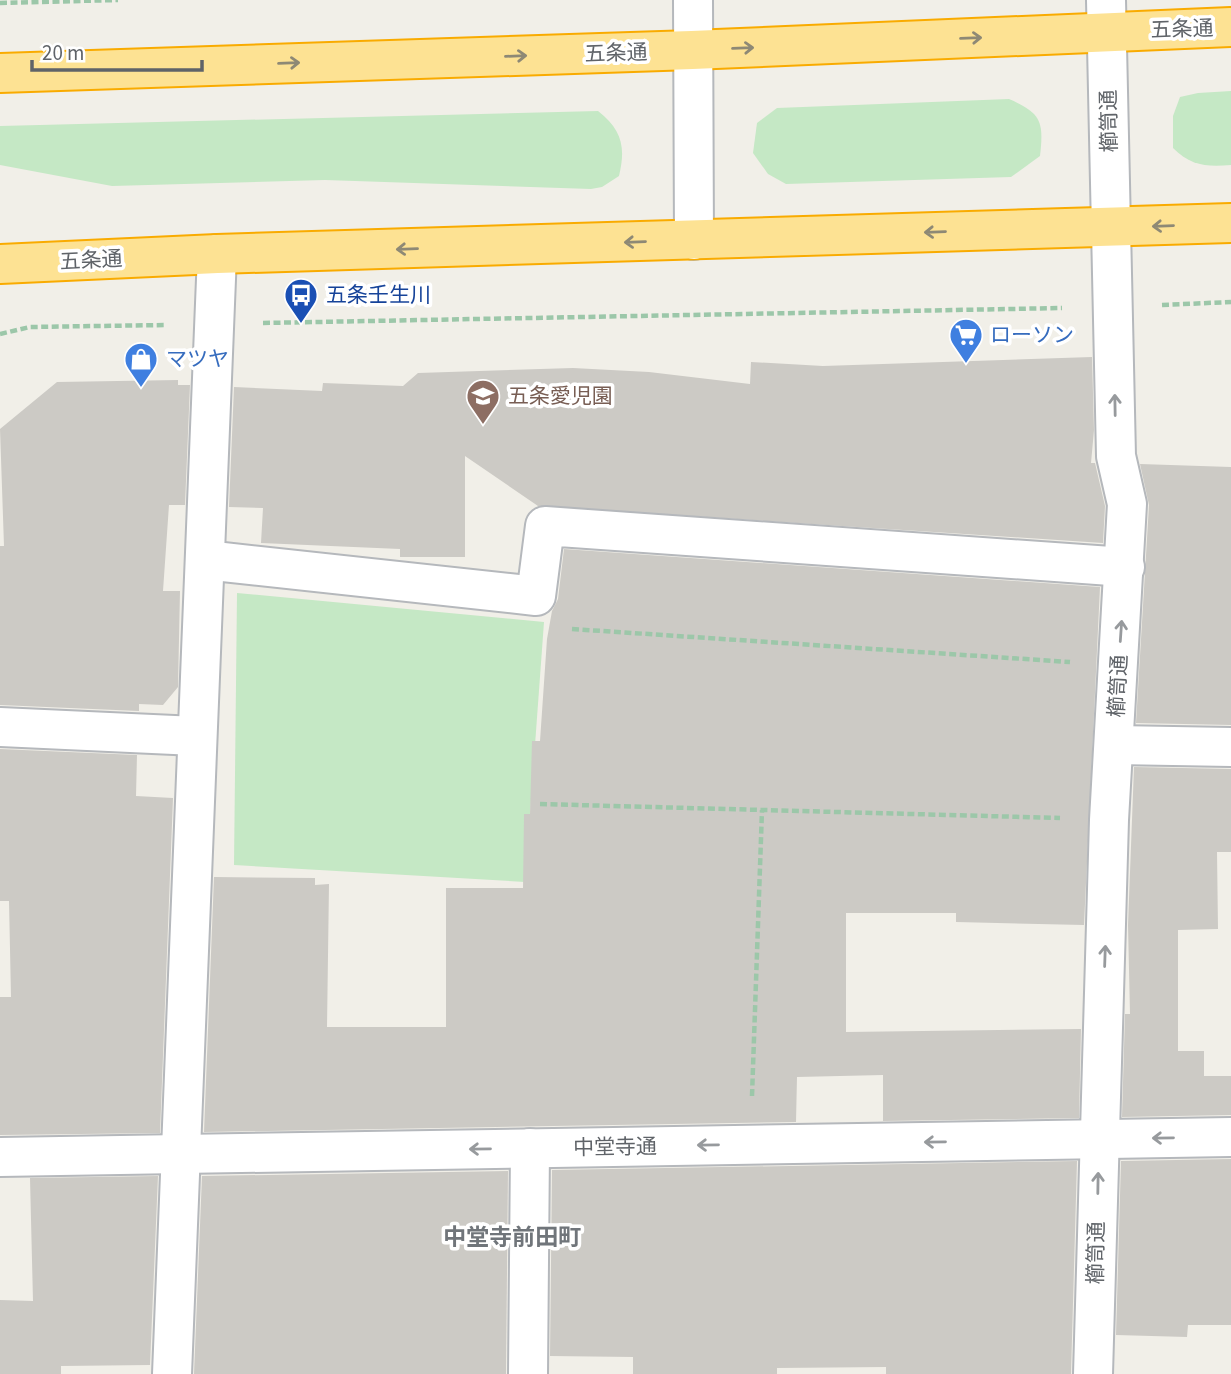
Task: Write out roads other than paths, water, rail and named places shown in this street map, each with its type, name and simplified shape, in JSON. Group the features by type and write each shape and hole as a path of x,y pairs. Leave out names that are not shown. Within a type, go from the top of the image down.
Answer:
{"highway":[{"name":"五条通","path":"0,73 692,50 1107,16 1231,27"},
{"name":"五条通","path":"0,264 217,254 1231,223"}],"street":[{"path":"693,0 694,240"},
{"name":"櫛笥通","path":"1094,1374 1109,820 1127,504 1116,456 1107,16"},
{"path":"172,1374 217,254"},
{"path":"205,560 536,596 545,526 1125,567"},
{"path":"0,727 196,736"},
{"path":"1115,745 1231,747"},
{"name":"中堂寺通","path":"0,1157 1231,1137"},
{"path":"528,1374 530,1148"}],"place":[{"name":"五条壬生川","path":"301,325"},
{"name":"ローソン","path":"966,365"},
{"name":"マツヤ","path":"141,389"},
{"name":"五条愛児園","path":"483,426"}],"district":[{"name":"中堂寺前田町","path":"512,1237"}]}
